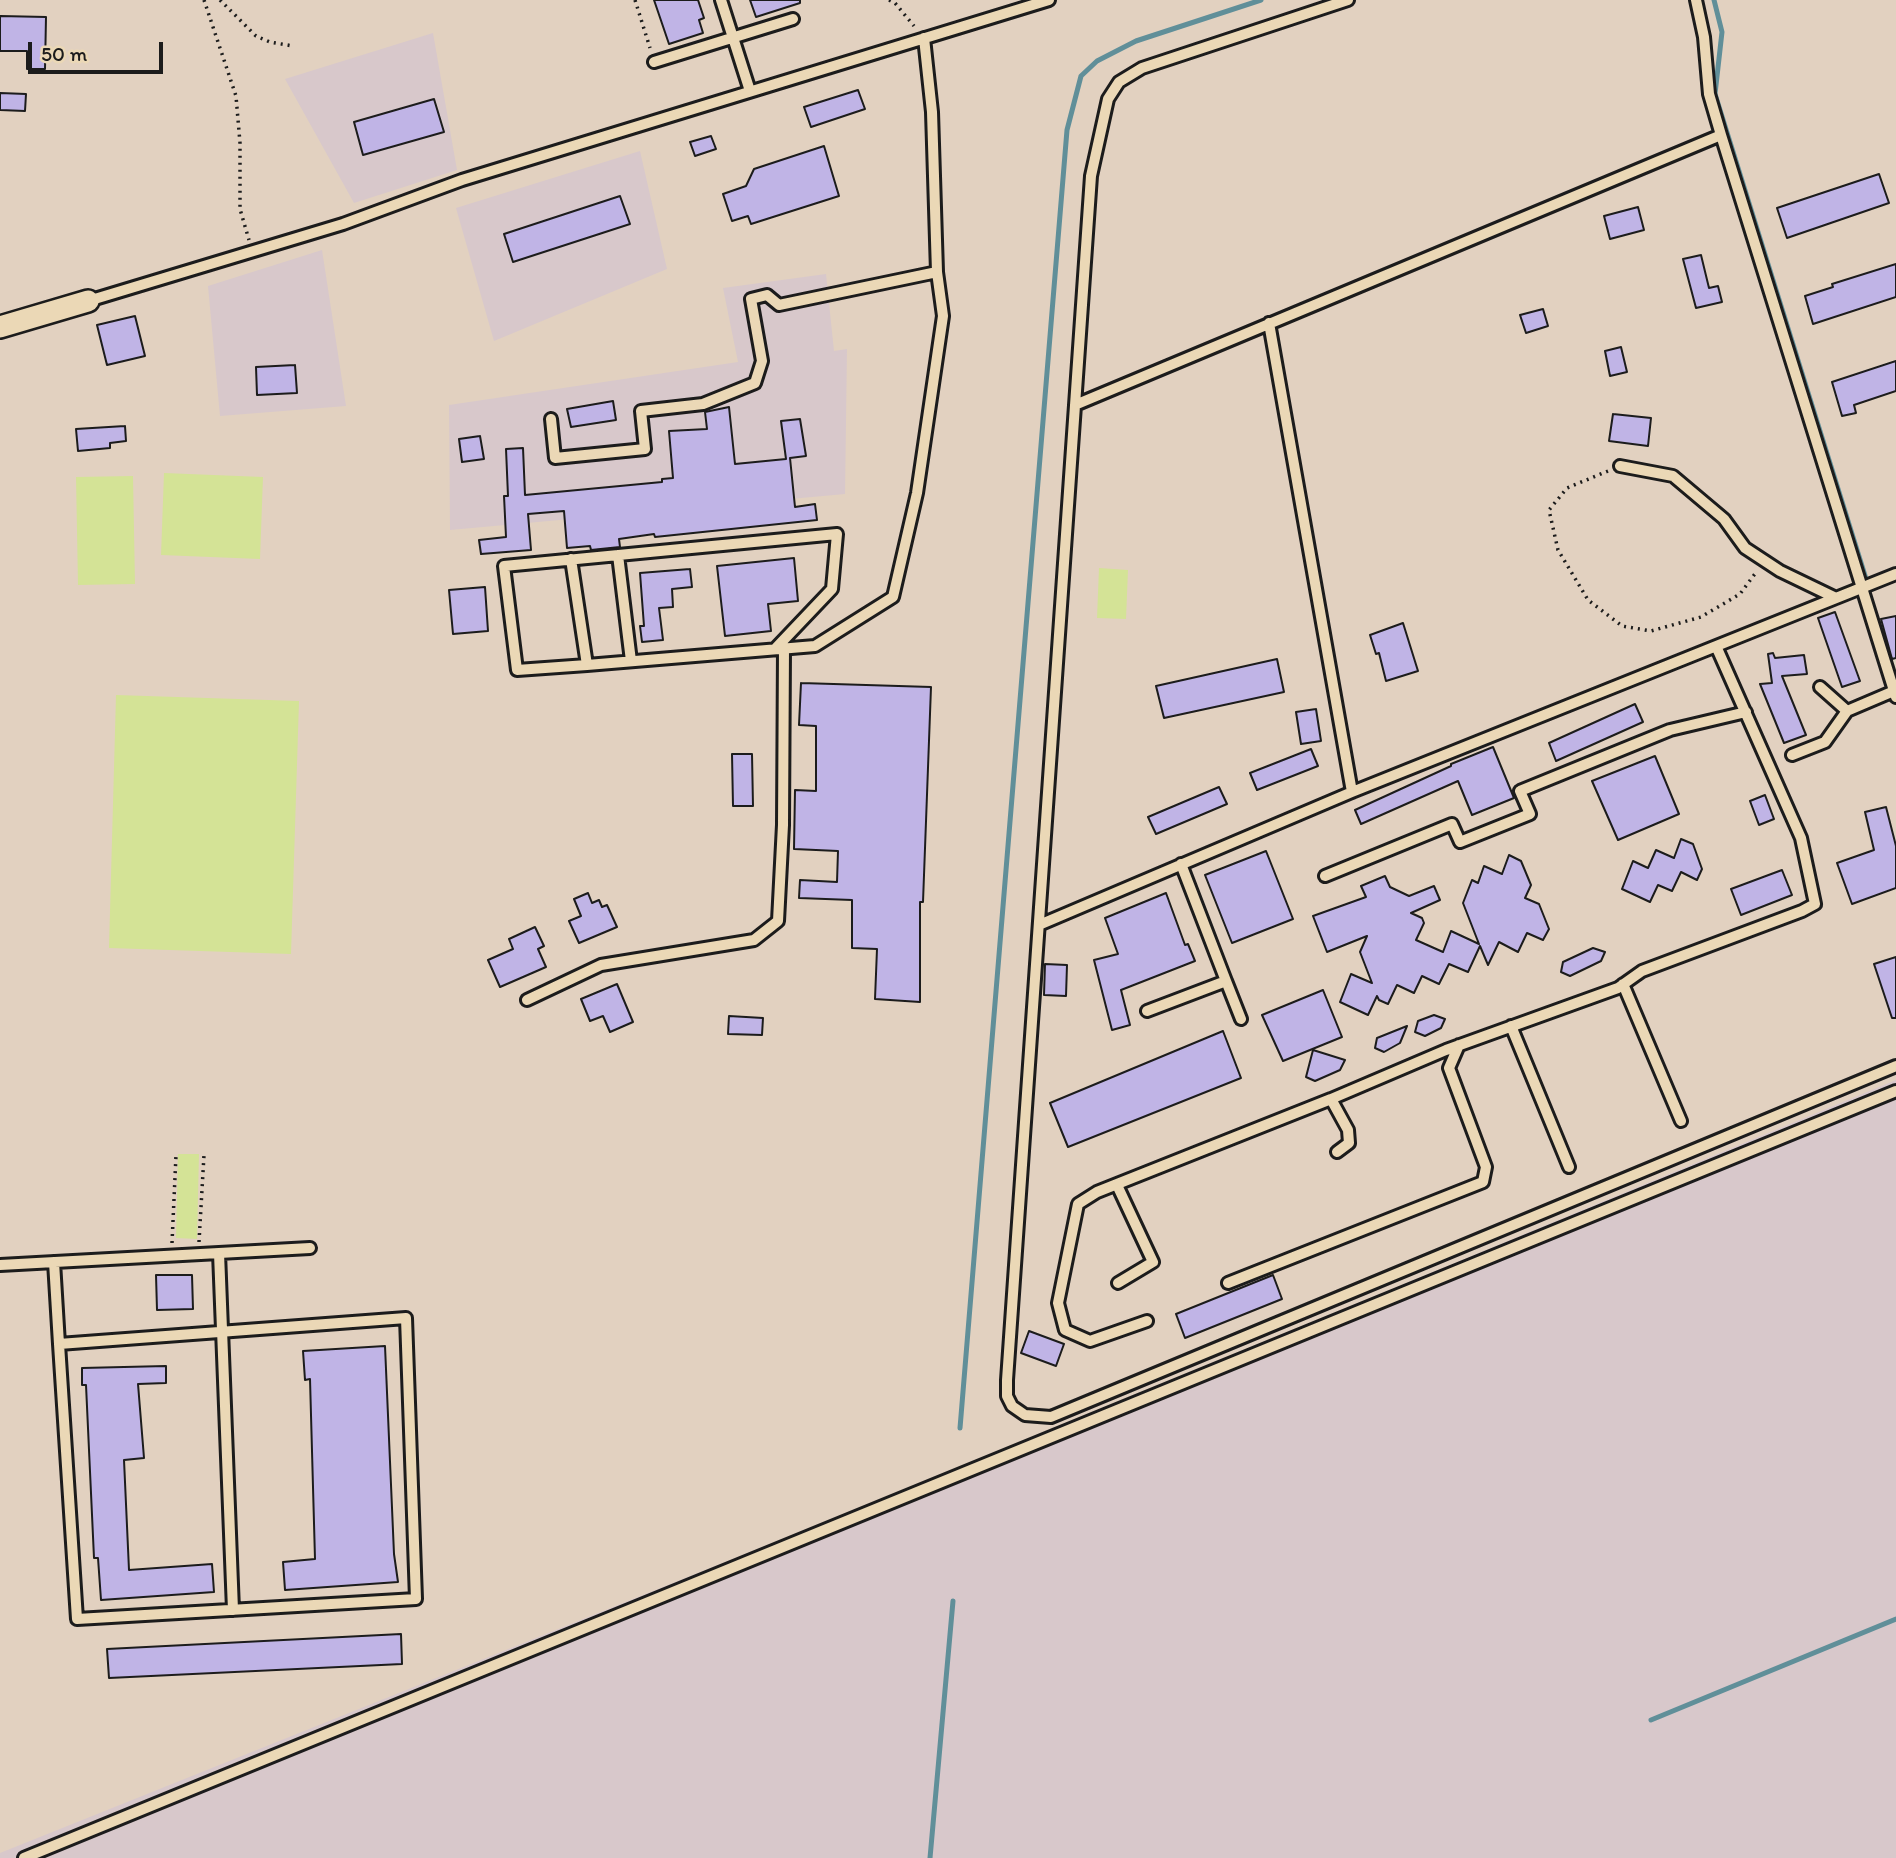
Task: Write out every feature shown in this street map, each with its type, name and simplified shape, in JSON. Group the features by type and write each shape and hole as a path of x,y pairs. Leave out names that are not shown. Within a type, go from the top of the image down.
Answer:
{"street":[{"path":"0,327 88,301"}],"lane":[{"path":"721,0 750,92"},
{"path":"88,301 343,224 462,180 1049,0"},
{"path":"1348,0 1142,68 1119,82 1108,99 1091,176 1007,1380 1007,1396 1012,1406 1025,1415 1051,1416 1896,1066"},
{"path":"1696,0 1704,37 1709,94 1895,694 1846,711 1825,742 1792,755"},
{"path":"654,62 793,19"},
{"path":"527,1000 601,965 754,940 778,921 783,825 780,649 832,589 837,534 504,566 517,670 631,662 780,649 815,646 893,597 916,493 943,316 937,272 933,112 924,38"},
{"path":"1075,405 1721,135"},
{"path":"551,419 555,458 645,449 641,411 703,404 755,383 762,361 751,299 767,295 779,305 937,272"},
{"path":"1269,323 1352,792"},
{"path":"1620,466 1674,476 1724,519 1745,548 1764,561 1836,598"},
{"path":"618,555 631,662"},
{"path":"571,559 587,665"},
{"path":"1039,925 1352,792 1896,574"},
{"path":"1147,1321 1090,1341 1065,1330 1058,1303 1078,1204 1097,1192 1459,1045 1623,984 1642,971 1815,904 1801,838 1716,646"},
{"path":"1820,687 1846,711"},
{"path":"1325,876 1452,824 1460,842 1530,814 1520,791 1670,730 1746,712"},
{"path":"1181,864 1241,1019"},
{"path":"1147,1011 1226,981"},
{"path":"1623,984 1681,1121"},
{"path":"1511,1026 1569,1167"},
{"path":"1228,1283 1483,1182 1486,1167 1449,1068 1459,1045"},
{"path":"24,1858 1896,1091"},
{"path":"1331,1099 1348,1130 1349,1143 1337,1152"},
{"path":"1117,1185 1153,1262 1118,1283"},
{"path":"0,1265 310,1248"},
{"path":"219,1253 233,1610"},
{"path":"54,1262 59,1344 78,1619 416,1599 406,1318 59,1344"}],"path":[{"path":"204,0 236,96 240,143 240,209 252,252"},
{"path":"220,0 256,36 270,42 293,46"},
{"path":"635,0 654,62"},
{"path":"889,0 895,3 924,38"},
{"path":"1620,466 1567,488 1549,510 1558,550 1588,600 1622,626 1651,631 1701,617 1740,594 1764,561"},
{"path":"172,1256 176,1155"},
{"path":"199,1254 204,1155"}],"shaded area":[{"path":"433,33 457,170 354,203 285,79"},
{"path":"640,151 667,269 494,341 456,208"},
{"path":"322,250 346,406 220,416 208,286"},
{"path":"826,274 834,351 847,349 845,494 450,530 449,405 738,362 723,288"},
{"path":"1896,1080 1896,1858 0,1858 0,1853 987,1457"}],"green space":[{"path":"164,473 263,477 260,559 161,555"},
{"path":"133,476 135,584 78,585 76,477"},
{"path":"1099,568 1128,570 1126,619 1097,618"},
{"path":"116,695 299,701 291,954 109,948"},
{"path":"178,1154 199,1154 197,1239 176,1238"}],"building":[{"path":"654,0 698,0 704,18 699,20 703,33 669,44"},
{"path":"750,0 800,0 800,3 756,17"},
{"path":"0,16 46,17 45,69 27,69 27,51 0,51"},
{"path":"858,90 865,109 811,127 804,107"},
{"path":"0,93 26,94 25,111 0,110"},
{"path":"434,99 444,132 363,155 354,122"},
{"path":"711,136 716,149 695,156 690,142"},
{"path":"824,146 839,196 751,224 748,216 732,221 723,194 746,186 754,169"},
{"path":"1879,174 1889,203 1787,238 1777,208"},
{"path":"620,196 630,224 513,262 504,234"},
{"path":"1638,207 1644,230 1610,239 1604,216"},
{"path":"1701,255 1709,288 1718,286 1722,302 1696,308 1683,259"},
{"path":"1896,264 1896,297 1813,324 1805,296 1833,287 1832,284"},
{"path":"1543,309 1548,326 1526,333 1520,315"},
{"path":"135,316 145,356 107,365 97,325"},
{"path":"1621,347 1627,372 1610,376 1605,351"},
{"path":"1896,361 1896,391 1854,405 1856,413 1842,416 1832,382"},
{"path":"295,365 297,393 257,395 256,367"},
{"path":"613,401 616,420 571,427 567,409"},
{"path":"729,407 735,464 786,459 781,421 800,419 806,456 790,458 795,507 815,504 817,520 655,537 654,534 619,539 620,547 591,550 590,546 567,548 564,511 528,514 531,550 481,554 479,540 506,537 506,449 523,448 525,495 662,482 662,479 673,478 669,431 707,429 705,412"},
{"path":"1613,414 1651,418 1648,446 1609,441"},
{"path":"125,426 126,441 110,443 110,448 78,451 76,429"},
{"path":"480,436 484,459 462,462 459,439"},
{"path":"794,558 798,601 768,604 771,631 725,636 717,566"},
{"path":"690,569 692,587 672,589 673,607 659,608 663,640 642,642 640,626 644,626 640,573"},
{"path":"485,587 488,631 453,634 449,590"},
{"path":"1835,612 1860,681 1842,687 1818,618"},
{"path":"1896,616 1896,658 1892,659 1881,619"},
{"path":"1403,623 1418,671 1386,681 1379,653 1376,654 1370,635"},
{"path":"1773,653 1775,658 1804,655 1807,674 1782,676 1806,735 1784,743 1760,684 1772,683 1768,654"},
{"path":"1277,659 1284,692 1164,718 1156,686"},
{"path":"801,683 931,687 923,902 920,902 920,1002 875,999 877,949 852,948 852,900 799,898 800,880 837,882 838,851 794,849 795,790 816,791 816,726 799,725"},
{"path":"1635,704 1643,722 1556,761 1549,743"},
{"path":"1316,709 1321,741 1301,744 1296,712"},
{"path":"1493,747 1514,798 1472,815 1458,781 1361,824 1355,810"},
{"path":"1311,749 1318,766 1257,790 1250,773"},
{"path":"732,754 752,754 753,806 733,806"},
{"path":"1655,756 1679,814 1618,840 1592,781"},
{"path":"1219,787 1227,804 1156,834 1148,817"},
{"path":"1765,795 1774,819 1759,825 1750,801"},
{"path":"1886,807 1896,846 1896,888 1852,904 1837,863 1874,850 1865,812"},
{"path":"1681,839 1693,844 1702,869 1697,880 1681,872 1672,891 1658,885 1650,902 1622,889 1633,861 1648,868 1656,850 1674,858"},
{"path":"1266,851 1293,919 1232,943 1205,875"},
{"path":"1509,855 1521,861 1531,885 1525,898 1539,904 1549,929 1543,940 1527,933 1518,952 1499,942 1488,965 1480,946 1468,972 1449,964 1439,984 1422,976 1414,993 1397,985 1388,1004 1377,996 1368,1015 1340,1002 1351,974 1372,983 1360,952 1367,936 1327,952 1313,916 1366,897 1361,886 1385,876 1390,887 1409,896 1434,886 1440,900 1411,913 1422,918 1424,923 1416,940 1443,952 1451,931 1479,944 1463,903 1472,880 1478,883 1484,866 1502,874"},
{"path":"1782,870 1792,895 1741,915 1731,889"},
{"path":"588,893 592,903 599,900 602,907 607,905 617,927 579,943 569,921 581,916 574,899"},
{"path":"1166,893 1185,945 1188,944 1195,961 1121,990 1130,1025 1112,1030 1094,960 1118,954 1105,918"},
{"path":"535,927 544,946 538,949 546,967 500,987 488,960 513,949 509,939"},
{"path":"1593,948 1605,952 1601,961 1570,976 1561,972 1563,962"},
{"path":"1896,957 1896,1018 1892,1018 1874,964"},
{"path":"1045,964 1067,965 1066,996 1044,995"},
{"path":"617,984 633,1022 610,1032 603,1016 590,1021 581,999"},
{"path":"1323,990 1342,1037 1283,1061 1262,1015"},
{"path":"1434,1015 1445,1019 1441,1028 1425,1036 1415,1032 1418,1021"},
{"path":"729,1016 763,1018 762,1035 728,1034"},
{"path":"1407,1026 1400,1043 1384,1052 1375,1048 1377,1038"},
{"path":"1223,1031 1241,1078 1068,1147 1050,1103"},
{"path":"1313,1050 1345,1060 1340,1070 1315,1081 1306,1077"},
{"path":"156,1275 192,1275 193,1309 157,1310"},
{"path":"1273,1275 1282,1299 1185,1338 1176,1314"},
{"path":"1029,1331 1064,1344 1056,1366 1021,1353"},
{"path":"385,1346 394,1554 398,1582 285,1590 283,1562 315,1559 310,1379 305,1380 303,1351"},
{"path":"166,1366 166,1383 138,1384 144,1458 124,1460 129,1570 212,1564 214,1592 101,1600 98,1558 94,1558 86,1385 82,1385 82,1368"},
{"path":"401,1634 402,1664 109,1678 107,1649"}],"waterway":[{"path":"960,1428 1067,130 1081,76 1097,61 1136,41 1261,0"},
{"path":"1714,0 1722,32 1715,94 1867,582"},
{"path":"930,1858 953,1601"},
{"path":"1651,1720 1896,1619"}]}
